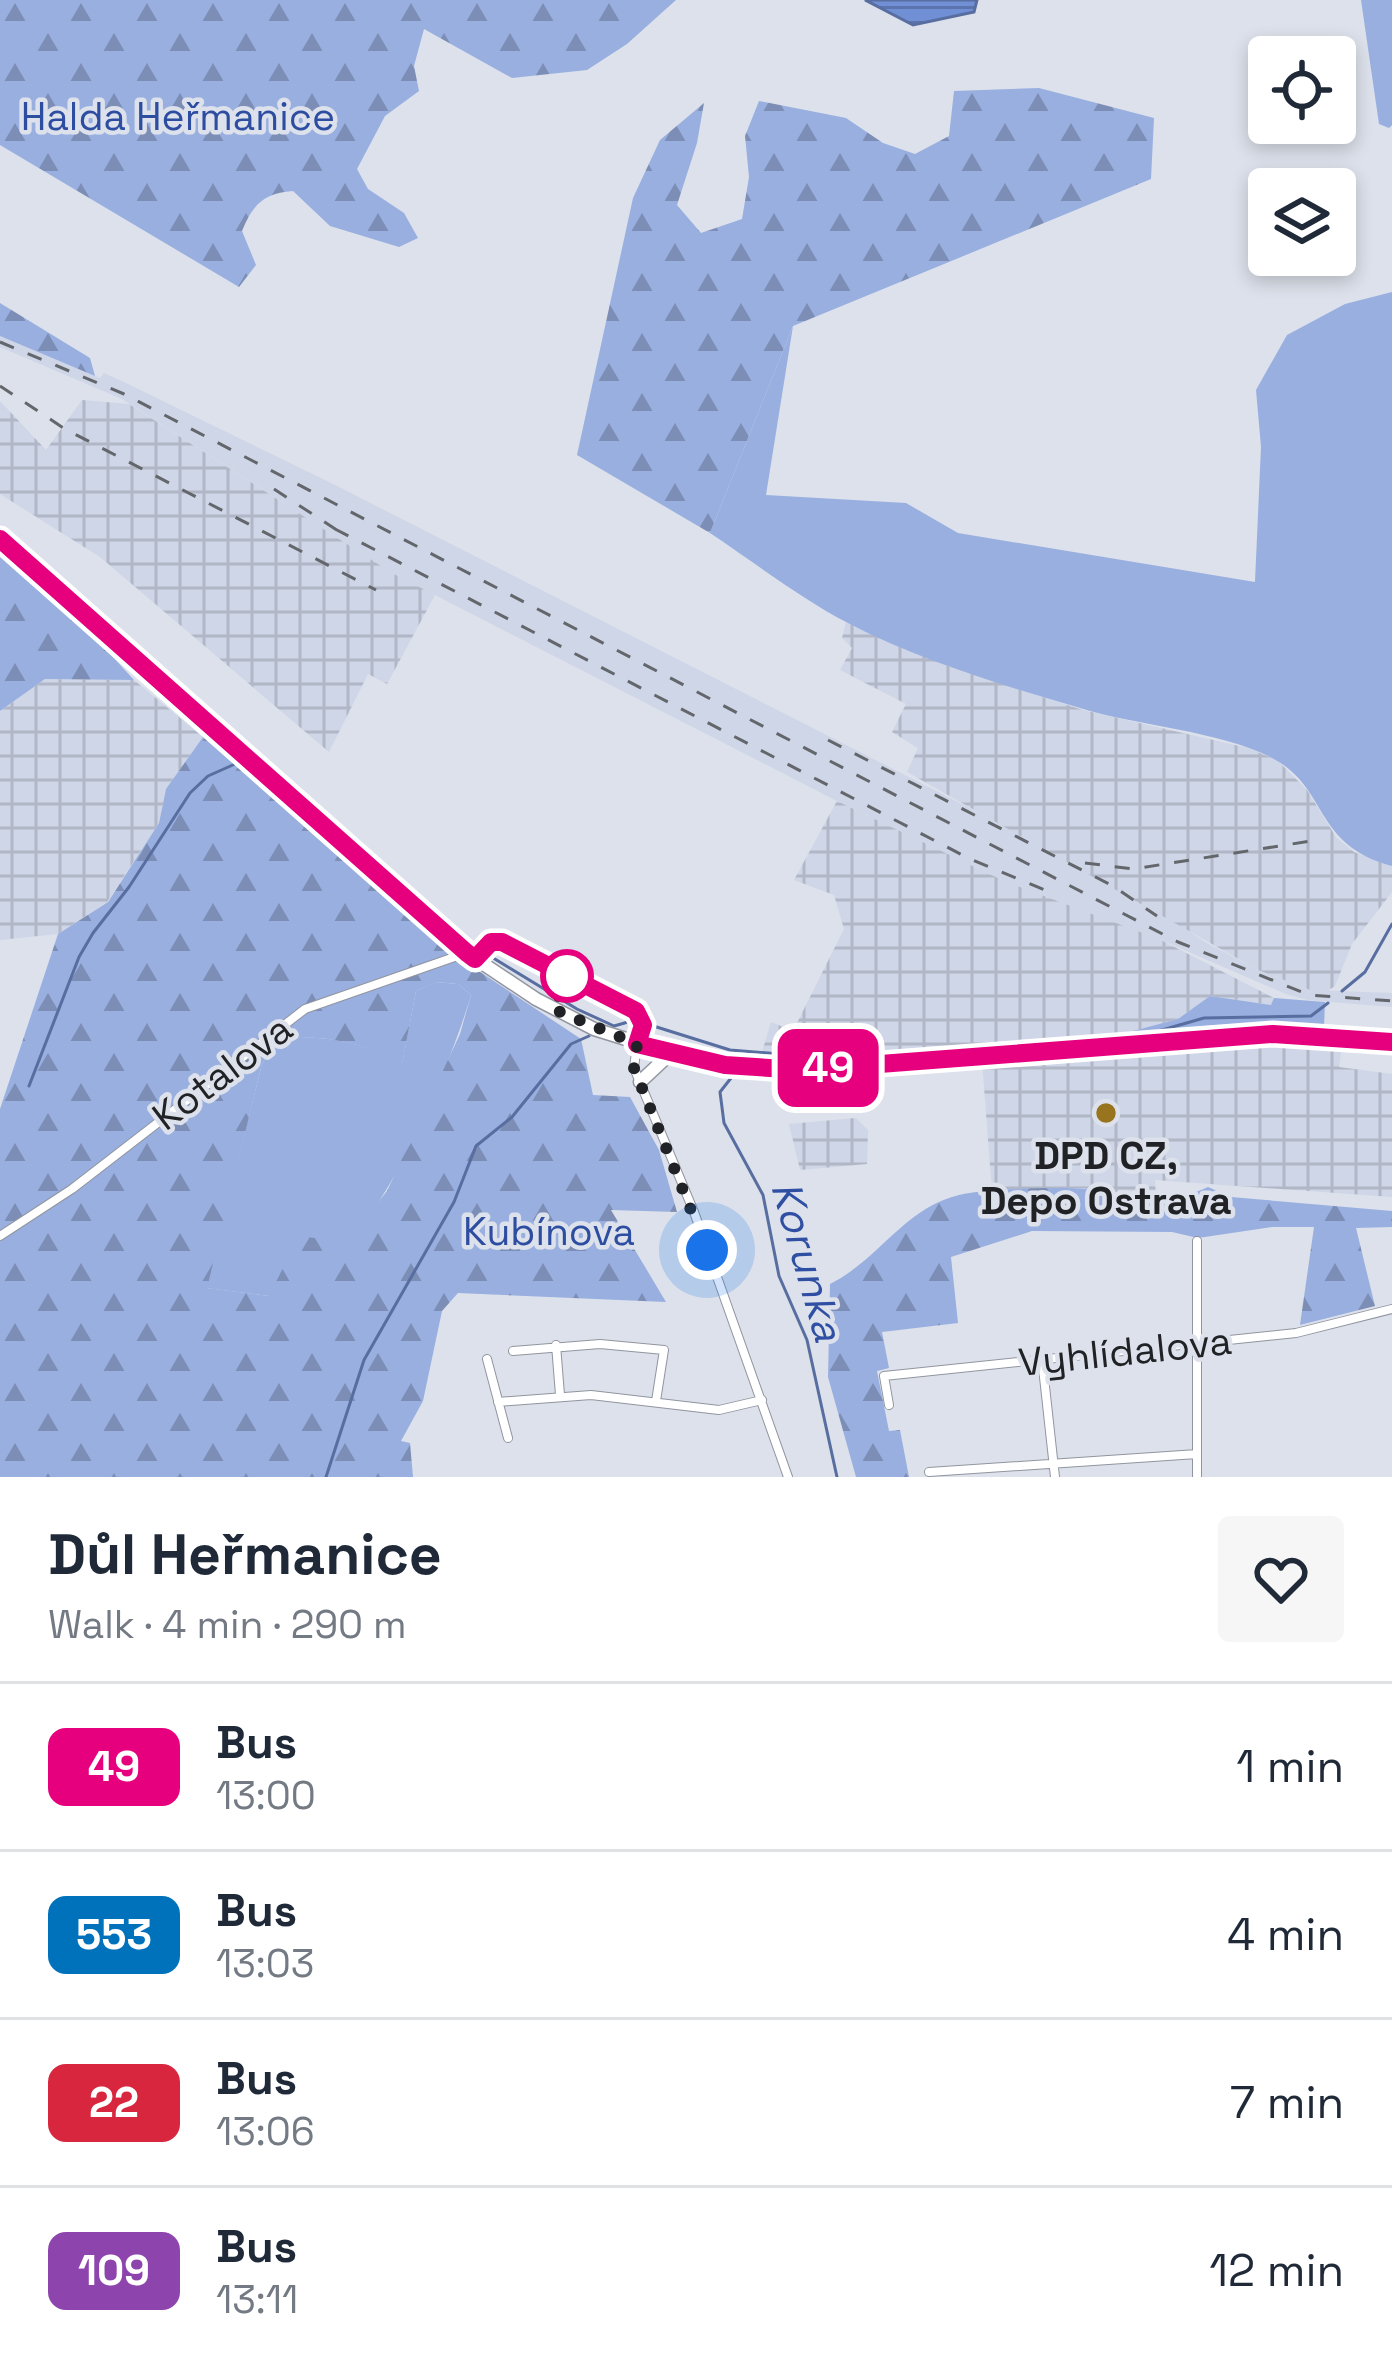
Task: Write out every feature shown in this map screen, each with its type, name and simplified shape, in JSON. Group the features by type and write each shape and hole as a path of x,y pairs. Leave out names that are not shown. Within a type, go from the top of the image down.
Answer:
{"main road":[{"path":"0,539 467,953 553,1009 637,1044 748,1068 801,1070 1259,1035 1334,1035 1392,1042"},
{"path":"640,1082 671,1053"}],"street":[{"name":"Kotalova","path":"0,1236 72,1189 305,1009 467,953"},
{"path":"637,1044 633,1061 640,1082 694,1212 788,1477"},
{"path":"1197,1241 1197,1477"},
{"name":"Vyhlídalova","path":"889,1406 884,1376 1296,1333 1392,1309"},
{"path":"513,1351 600,1343 664,1350 656,1401"},
{"path":"556,1345 560,1395"},
{"path":"487,1359 508,1438"},
{"path":"1042,1359 1055,1477"},
{"path":"498,1402 560,1395 719,1410 762,1400"},
{"path":"929,1472 1197,1454"}],"shaded area":[{"path":"865,0 977,0 974,12 913,25"},
{"path":"0,336 100,378 104,373 333,484 1117,883 1205,942 1258,970 1310,990 1392,993 1392,1007 1286,994 1159,939 1004,881 837,801 392,573 122,399 0,347"},
{"path":"82,400 129,404 392,573 435,595 387,684 368,674 329,752 100,557 0,494 0,401 46,450"},
{"path":"846,622 948,666 1083,710 1248,748 1277,760 1307,790 1336,837 1354,852 1392,866 1392,892 1352,944 1335,986 1326,992 1310,990 1258,970 907,772 918,748 892,732 906,704 840,670 852,648 842,638"},
{"path":"45,679 134,680 203,737 166,789 159,823 107,902 58,934 0,940 0,711"},
{"path":"837,801 1004,881 1159,939 1274,998 1272,1005 1210,996 1178,1019 1133,1031 1131,1041 760,1059 771,1022 793,1031 844,929 834,895 794,880"},
{"path":"1307,1042 1342,1045 1339,1067 1392,1074 1392,1197 1155,1180 1156,1197 1083,1188 992,1191 982,1061"},
{"path":"856,1118 868,1130 867,1164 800,1170 789,1124"}],"green space":[{"name":"Halda Heřmanice","path":"0,0 676,0 627,44 587,70 512,78 424,29 414,66 419,91 385,116 357,169 368,189 404,213 418,238 399,247 330,226 293,191 274,194 255,207 242,231 256,265 239,287 0,145"},
{"path":"1361,0 1392,0 1389,128 1379,124"},
{"path":"1039,88 1154,118 1151,179 793,326 710,533 577,455 633,198 660,140 704,103 677,205 701,233 742,219 749,177 745,136 759,101 846,118 883,143 915,154 949,136 954,91"},
{"path":"1392,292 1392,866 1348,845 1305,785 1274,759 1205,735 1051,699 904,649 830,613 710,533 793,326 766,495 906,503 958,533 1255,582 1261,447 1256,390 1287,335 1345,304"},
{"path":"0,303 90,358 95,376 0,336"},
{"path":"0,555 101,644 134,680 45,679 0,711"},
{"name":"Kubínova","path":"203,737 456,956 581,1039 593,1095 630,1097 659,1150 677,1212 611,1210 666,1302 458,1293 442,1311 423,1401 401,1441 410,1443 413,1477 0,1477 0,1109 58,934 108,902 159,823 166,789","holes":["436,982 458,984 471,995 460,1034 387,1191 346,1242 299,1236 269,1296 207,1288 262,1064 277,1041 342,1041 402,1065 416,991"]},
{"path":"435,982 458,984 471,995 420,1127 365,1222 319,1264 269,1296 206,1288 262,1064 277,1041 342,1041 402,1064 416,991"},
{"path":"1210,996 1271,1005 1274,998 1325,1002 1324,1027 1203,1032 1131,1041 1133,1031 1178,1019"},
{"path":"1208,1187 1231,1197 1392,1211 1392,1227 1356,1228 1375,1306 1300,1325 1314,1227 1272,1227 1198,1238 1172,1232 1032,1231 951,1257 958,1323 882,1332 889,1368 877,1371 889,1431 900,1430 909,1477 856,1477 828,1377 830,1284 907,1222 959,1195 1060,1188 1165,1197"}],"waterway":[{"path":"258,759 452,929"},
{"path":"29,1086 79,957 93,933 190,793 208,776 235,764"},
{"name":"Korunka","path":"1342,991 1365,972 1392,924"},
{"path":"490,956 614,1026"},
{"name":"Korunka","path":"986,1049 1148,1034 1204,1018 1311,1016 1328,1003"},
{"path":"614,1026 635,1020"},
{"name":"Korunka","path":"647,1024 730,1050 842,1059 973,1050"},
{"path":"326,1477 364,1360 454,1202 476,1146 512,1117 571,1044 589,1036"},
{"name":"Korunka","path":"735,1073 720,1092 724,1123 763,1195 779,1276 807,1340 837,1477"}],"railway":[{"path":"0,342 124,394 1178,942 1309,995 1392,1001"},
{"path":"0,386 65,429 376,590"},
{"path":"274,489 349,538"},
{"path":"335,529 970,859 1050,892"},
{"path":"828,740 1113,886 1157,916"},
{"path":"1085,863 1133,869 1311,841"}],"bus line":[{"name":"49","path":"0,539 467,953 475,959 491,942 502,942 636,1011 643,1025 637,1044 725,1065 801,1070 1273,1034 1392,1042"}],"place":[{"name":"DPD CZ, Depo Ostrava","path":"1106,1113"}],"route":[{"path":"567,976 553,1009 637,1044 634,1068 707,1250"}]}
